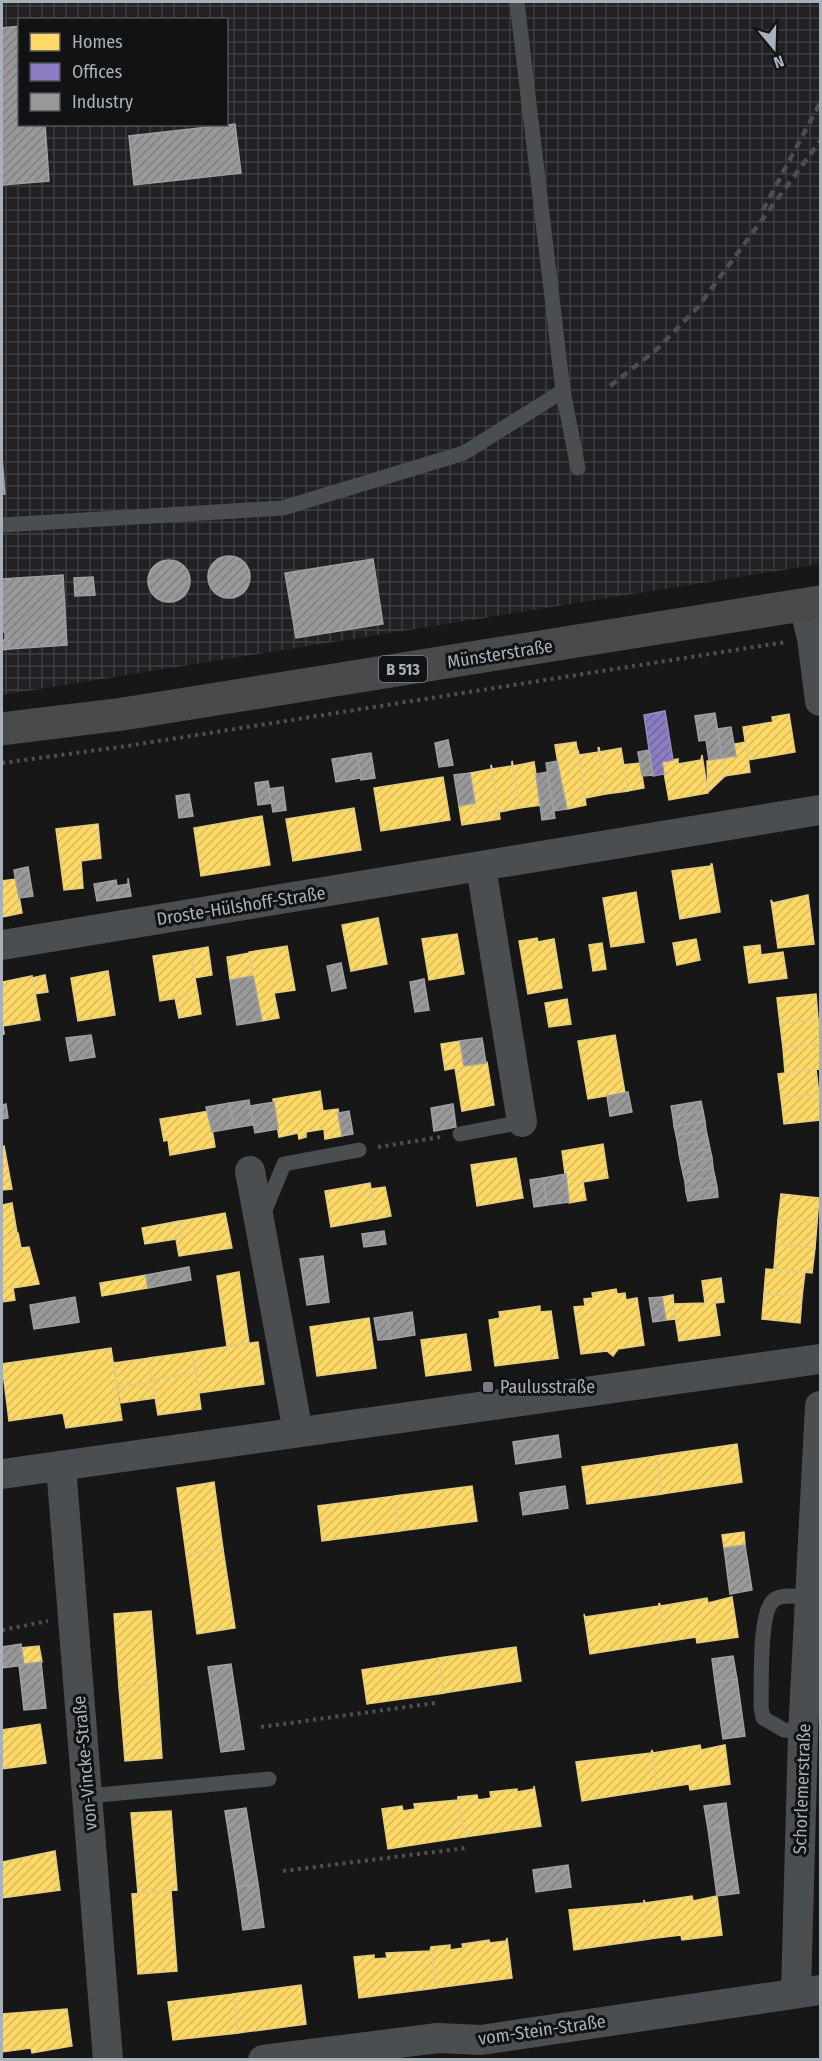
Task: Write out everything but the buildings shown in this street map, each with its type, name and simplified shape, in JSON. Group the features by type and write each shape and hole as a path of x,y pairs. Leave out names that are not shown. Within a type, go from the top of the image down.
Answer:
{"main road":[{"name":"Münsterstraße","path":"2,729 135,712 812,603"}],"street":[{"path":"812,603 812,638 820,702"},
{"name":"Droste-Hülshoff-Straße","path":"2,945 820,810"},
{"path":"481,867 522,1122"},
{"path":"250,1171 298,1432"},
{"path":"2,1474 820,1359"},
{"name":"Schorlemerstraße","path":"808,1992 804,1731 820,1406"},
{"name":"von-Vincke-Straße","path":"61,1466 108,2060"},
{"name":"vom-Stein-Straße","path":"263,2060 438,2038 480,2050 808,1992"}],"lane":[{"path":"517,2 563,391 578,468"},
{"path":"2,525 283,508 464,453 563,391"},
{"path":"460,1134 522,1122"},
{"path":"259,1224 284,1164 359,1150"},
{"path":"804,1731 784,1730 764,1718 761,1707 764,1623 768,1609 774,1600 784,1597 811,1597"},
{"path":"88,1796 269,1779"}],"path":[{"path":"2,763 297,720 812,638"},
{"path":"359,1150 460,1134"},
{"path":"2,1630 73,1617"},
{"path":"261,1727 435,1703"},
{"path":"283,1871 466,1848"}],"shaded area":[{"path":"2,2 820,2 820,564 2,695"}],"railway":[{"path":"763,210 820,103"},
{"path":"610,386 656,350 698,307 820,141"}],"place":[{"name":"Paulusstraße","path":"488,1387"}]}
